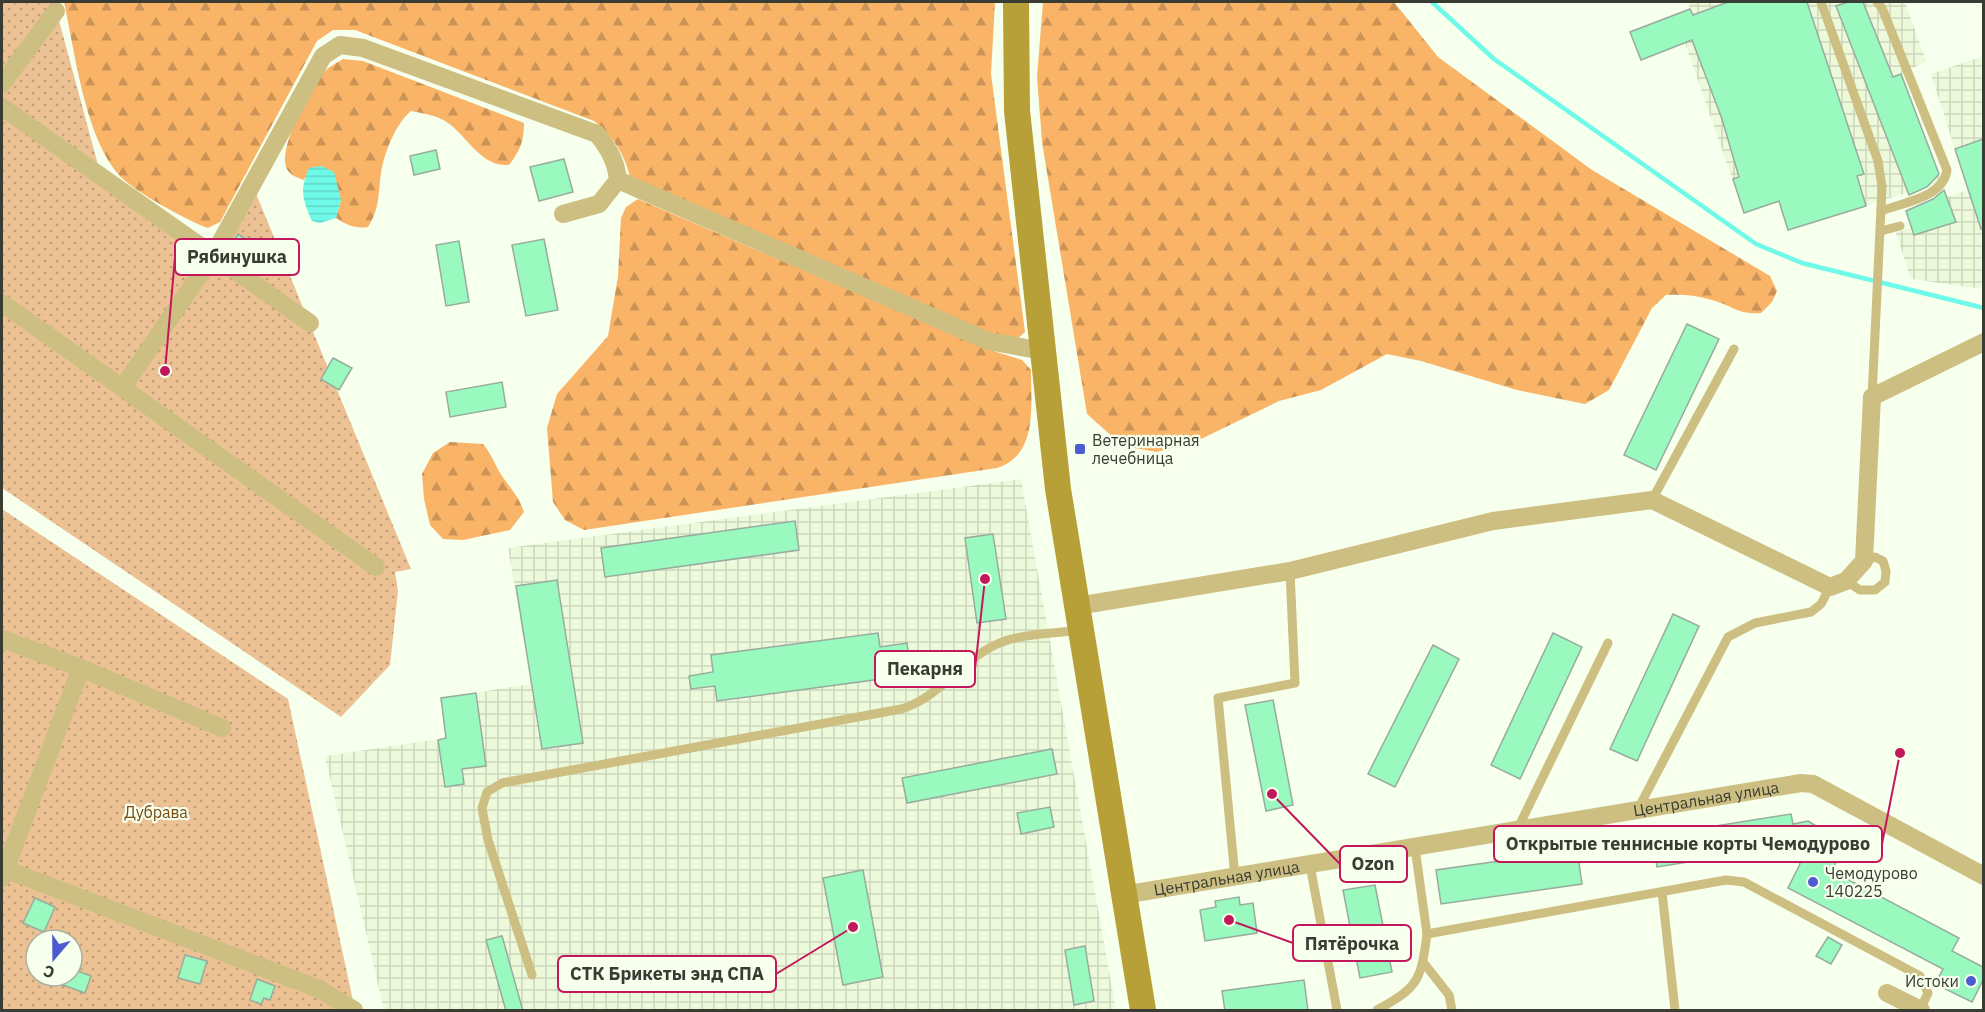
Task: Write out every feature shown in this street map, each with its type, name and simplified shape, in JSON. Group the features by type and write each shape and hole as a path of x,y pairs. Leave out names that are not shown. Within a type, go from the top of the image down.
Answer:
{"street":[{"path":"1016,2 1017,111 1058,489 1143,1011"},
{"path":"2,84 56,10"},
{"path":"123,387 214,254 323,56 340,45 363,48 597,134 616,165 618,180 599,204 562,214"},
{"path":"2,107 310,323"},
{"path":"618,180 988,341 1043,351"},
{"path":"2,303 376,567"},
{"path":"1078,618 1290,571 1493,521 1652,500 1838,584 1863,561 1872,398 1983,342"},
{"path":"2,639 81,668 222,728"},
{"path":"81,668 2,872 319,989 354,1011"},
{"name":"Центральная улица","path":"1123,895 1636,813 1801,783 1813,784 1983,876"},
{"path":"1887,993 1920,1010"}],"lane":[{"path":"1821,2 1878,161 1882,187 1872,398"},
{"path":"1876,2 1882,8 1947,170 1945,181 1937,191 1881,211"},
{"path":"1881,231 1900,226"},
{"path":"1652,500 1734,350"},
{"path":"1636,813 1728,637 1755,623 1811,612 1838,584 1860,590 1875,590 1885,582 1886,571 1883,561 1875,557 1863,561"},
{"path":"1235,877 1218,698 1295,683 1290,571"},
{"path":"531,975 488,840 482,808 487,792 502,783 918,704 969,662 1004,641 1078,618"},
{"path":"1516,832 1608,643"},
{"path":"1377,1011 1403,996 1419,979 1424,962 1427,934 1415,848"},
{"path":"1310,865 1337,1011"},
{"path":"1427,934 1726,880 1744,882 1920,976 1928,993 1920,1010"},
{"path":"1662,892 1675,1011"},
{"path":"1424,962 1449,995 1452,1011"}],"shaded area":[{"path":"1688,2 1905,2 1926,61 1902,74 1941,182 1788,230 1778,202 1744,213 1685,43 1641,60 1630,32 1690,9"},
{"path":"1983,56 1983,289 1911,279 1896,233 1911,228 1906,211 1968,190 1931,74"},
{"path":"1021,479 1116,1010 384,1010 325,756 446,738 441,698 531,684 508,548"}],"green space":[{"path":"2,2 54,2 101,176 213,253 252,184 411,569 395,572 398,591 390,665 341,717 2,488"},
{"path":"64,2 995,2 991,74 1025,332 1016,340 989,336 630,177 625,160 617,146 594,121 355,30 333,30 317,41 220,222 208,228 175,213 137,190 120,176 108,160 98,140 83,94"},
{"path":"1043,2 1394,2 1438,57 1592,170 1770,276 1777,291 1772,302 1761,313 1741,311 1701,297 1666,295 1652,308 1609,390 1585,404 1517,390 1421,361 1387,354 1321,390 1279,401 1201,439 1157,452 1123,446 1087,414 1042,142 1037,77"},
{"path":"343,59 363,61 524,123 519,150 509,165 499,164 483,157 444,120 411,111 400,123 388,148 381,173 377,207 368,227 355,227 344,223 336,218 341,200 310,168 304,180 291,174 287,170 285,158 291,132 311,91 326,70"},
{"path":"638,199 987,349 1022,360 1031,370 1031,413 1026,441 1020,452 1010,462 997,468 584,530 565,520 553,502 547,428 557,394 608,336 618,276 621,218 626,207"},
{"path":"450,442 483,444 486,448 524,512 510,530 463,540 443,539 430,525 424,499 422,474 433,453"},
{"name":"Дубрава","path":"2,509 288,699 355,1010 2,1010"}],"water":[{"path":"321,166 334,172 341,200 336,218 320,223 312,221 304,201 303,189 309,168"}],"building":[{"path":"1728,2 1807,2 1864,174 1857,176 1866,206 1788,230 1779,201 1744,213 1733,179 1739,177 1722,119 1692,40 1641,60 1630,32 1690,9 1693,15"},
{"path":"1848,2 1863,2 1893,77 1901,74 1939,174 1927,187 1909,195 1836,6"},
{"path":"1983,139 1983,228 1981,229 1955,149"},
{"path":"436,150 440,169 414,175 410,156"},
{"path":"564,159 573,192 539,201 530,167"},
{"path":"1944,190 1956,222 1914,235 1906,211 1933,199"},
{"path":"238,234 264,251 253,269 228,252"},
{"path":"544,239 558,310 526,316 512,245"},
{"path":"459,241 469,302 446,306 436,245"},
{"path":"1687,324 1719,339 1656,470 1624,455"},
{"path":"333,358 352,368 339,390 321,379"},
{"path":"502,382 506,407 450,417 446,392"},
{"path":"795,521 799,550 605,577 601,548"},
{"path":"993,534 1006,619 977,623 965,538"},
{"path":"557,580 583,743 542,749 516,586"},
{"path":"1673,614 1699,626 1637,761 1610,749"},
{"path":"878,633 880,647 907,643 909,659 879,663 881,679 717,701 715,686 691,689 689,676 713,672 711,655"},
{"path":"1553,633 1582,647 1520,779 1491,765"},
{"path":"1433,645 1459,659 1395,787 1368,774"},
{"path":"476,693 486,766 462,769 464,784 445,787 438,740 446,738 441,698"},
{"path":"1273,700 1293,805 1266,811 1245,705"},
{"path":"1052,749 1057,774 907,803 902,778"},
{"path":"1050,807 1054,827 1021,834 1017,813"},
{"path":"1791,814 1793,824 1808,821 1845,843 1832,871 1959,938 1952,951 1983,967 1983,980 1972,1002 1935,984 1943,969 1788,888 1800,864 1796,845 1657,867 1652,836"},
{"path":"1577,850 1582,884 1441,904 1436,870"},
{"path":"863,870 883,977 843,985 823,878"},
{"path":"1375,885 1392,972 1360,978 1343,890"},
{"path":"1239,897 1240,905 1253,903 1257,933 1205,941 1200,910 1216,907 1215,901"},
{"path":"35,898 55,907 46,928 35,928 23,923"},
{"path":"502,936 523,1011 506,1011 486,940"},
{"path":"1828,937 1842,945 1831,964 1816,956"},
{"path":"1085,946 1094,1001 1074,1005 1065,950"},
{"path":"185,955 207,961 200,984 178,978"},
{"path":"84,973 91,976 85,993 71,988 84,988"},
{"path":"257,979 275,986 270,1000 264,998 261,1004 250,1000"},
{"path":"1304,980 1308,1011 1225,1011 1222,991"}],"waterway":[{"path":"1432,2 1494,59 1756,244 1802,263 1984,308"}],"place":[{"name":"Рябинушка","path":"165,371"},
{"name":"Ветеринарная лечебница","path":"1080,449"},
{"name":"Пекарня","path":"985,579"},
{"name":"Открытые теннисные корты Чемодурово","path":"1900,753"},
{"name":"Ozon","path":"1272,794"},
{"name":"Чемодурово 140225","path":"1813,882"},
{"name":"Пятёрочка","path":"1229,920"},
{"name":"СТК Брикеты энд СПА","path":"853,927"},
{"name":"Истоки","path":"1971,981"}]}
